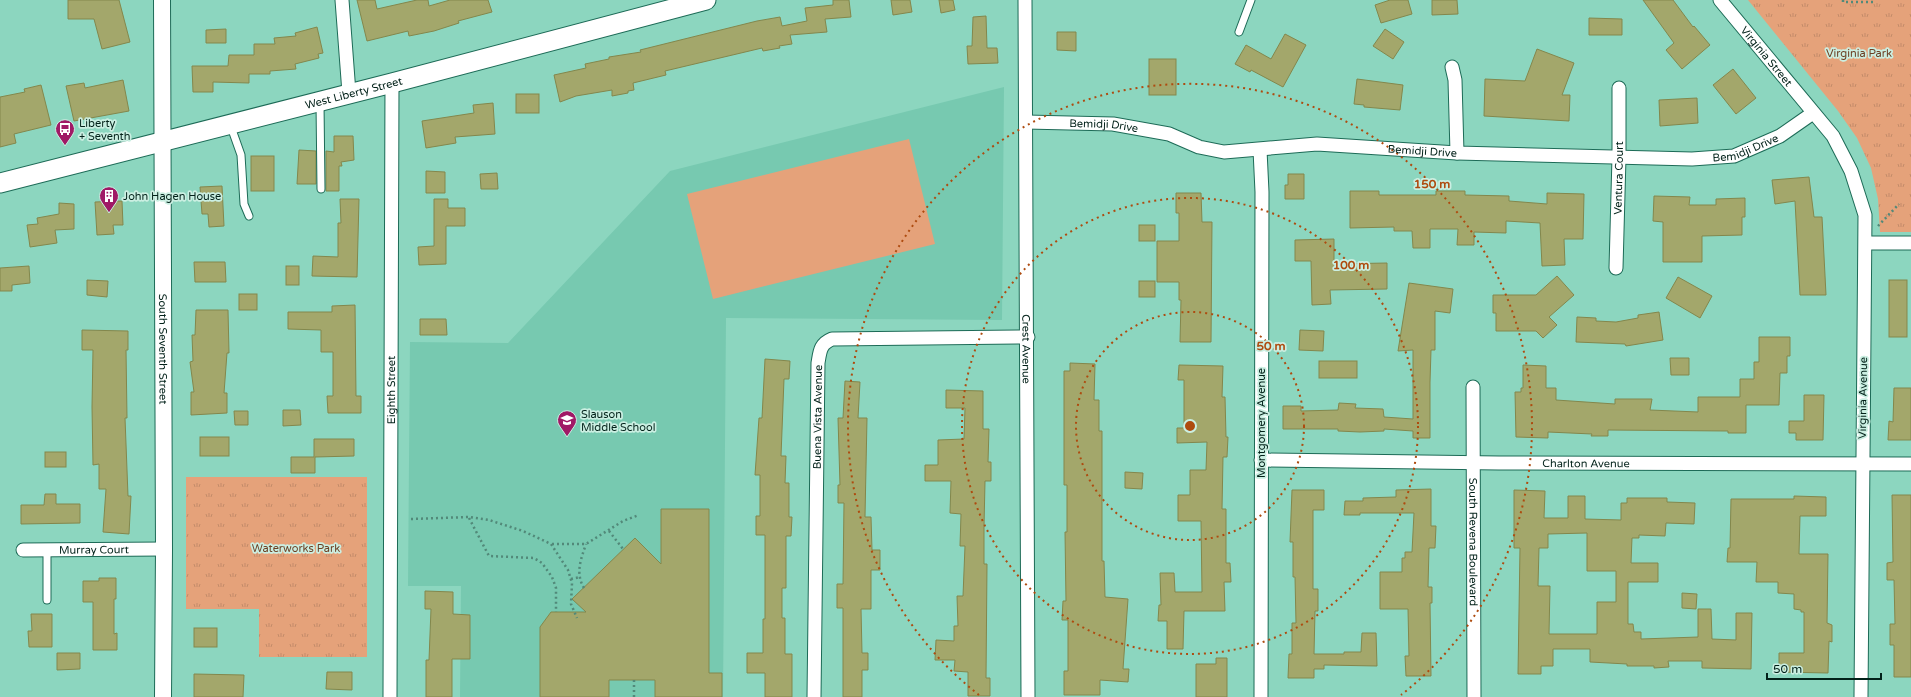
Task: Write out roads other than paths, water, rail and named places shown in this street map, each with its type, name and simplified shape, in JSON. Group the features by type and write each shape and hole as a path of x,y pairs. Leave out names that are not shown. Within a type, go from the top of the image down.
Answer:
{"main road":[{"name":"West Liberty Street","path":"0,183 392,83 706,0"}],"street":[{"name":"South Seventh Street","path":"162,0 164,549 163,697"},
{"path":"342,0 349,93"},
{"name":"Crest Avenue","path":"1025,0 1028,338 1028,697"},
{"name":"Virginia Street","path":"1720,0 1813,113"},
{"path":"1452,67 1455,80 1457,153"},
{"name":"Eighth Street","path":"390,697 392,83"},
{"name":"Ventura Court","path":"1616,268 1619,88"},
{"name":"Bemidji Drive","path":"1026,122 1113,124 1170,134 1199,147 1224,152 1317,144 1457,153 1692,159 1734,156 1780,136 1813,113"},
{"name":"Virginia Avenue","path":"1813,113 1833,136 1851,171 1865,215 1866,243 1862,464 1861,697"},
{"name":"Montgomery Avenue","path":"1260,150 1262,192 1261,697"},
{"path":"1866,243 1911,244"},
{"name":"Buena Vista Avenue","path":"814,697 818,363 820,346 824,342 832,339 1028,338"},
{"name":"South Revena Boulevard","path":"1473,386 1474,697"},
{"name":"Charlton Avenue","path":"1261,460 1474,463 1911,464"},
{"name":"Murray Court","path":"23,550 164,549"}],"lane":[{"path":"1239,32 1250,0"},
{"path":"320,101 321,189"},
{"path":"230,124 241,154 244,204 249,216"},
{"path":"47,550 47,600"}],"place":[{"name":"Liberty + Seventh","path":"65,146"},
{"name":"John Hagen House","path":"109,213"},
{"name":"Slauson Middle School","path":"567,437"}],"park label":[{"name":"Virginia Park","path":"1859,53"},
{"name":"Waterworks Park","path":"296,548"}]}
